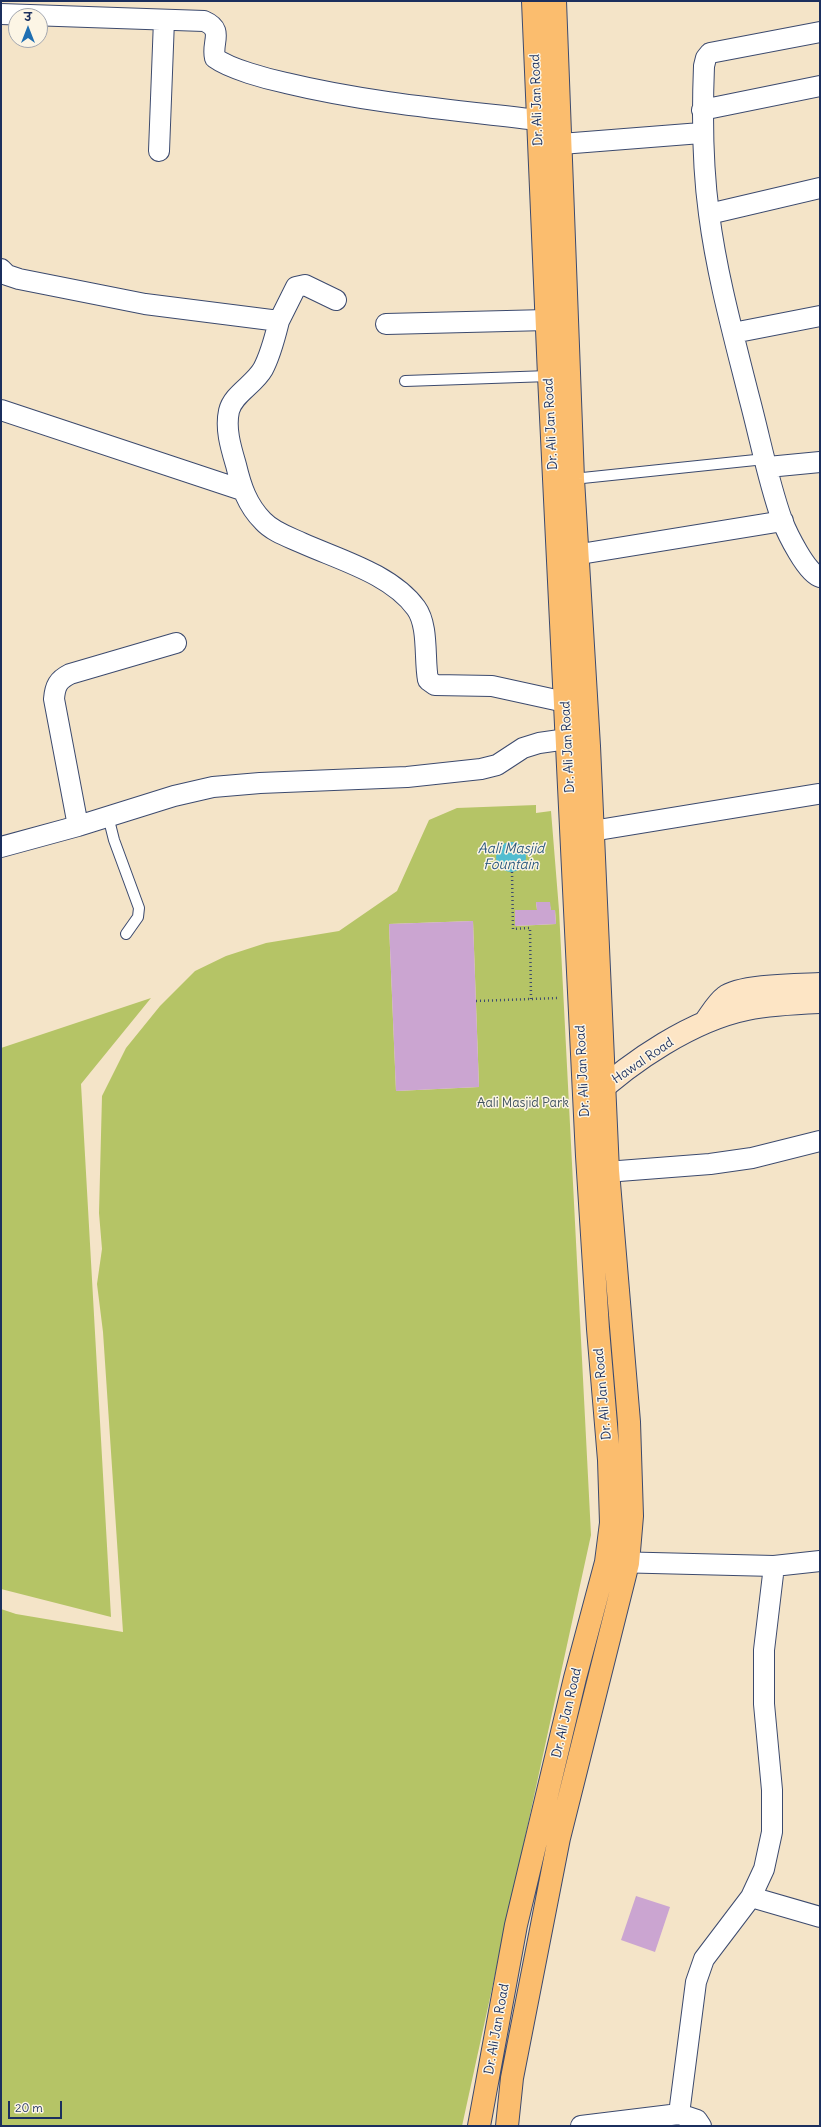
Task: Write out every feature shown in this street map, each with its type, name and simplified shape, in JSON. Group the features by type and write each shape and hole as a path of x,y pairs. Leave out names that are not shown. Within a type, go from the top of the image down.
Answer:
{"main road":[{"name":"Dr. Ali Jan Road","path":"506,2126 512,2078 559,1838 628,1563 632,1516 630,1430 598,1173 585,1105 580,998 587,943 592,831 549,376 533,1"},
{"name":"Dr. Ali Jan Road","path":"479,2126 516,1925 575,1678 606,1562 611,1523 611,1496 598,1329 598,1173 604,1087 587,943 567,739 565,702 567,557 573,479 555,1"},
{"name":"Hawal Road","path":"705,1022 724,998 733,992 820,984"},
{"name":"Hawal Road","path":"585,1105 604,1087 639,1061 705,1022 747,1009 820,1002"}],"street":[{"path":"1,14 204,21 212,24 216,30 215,58 267,78 358,98 412,106 538,120"},
{"path":"159,151 164,20"},
{"path":"820,32 710,53 706,58 704,66 701,133 709,214 733,333 766,463 783,521 808,568 820,577"},
{"path":"702,110 820,86"},
{"path":"561,144 701,133"},
{"path":"709,214 820,188"},
{"path":"1,269 7,275 19,279 146,304 279,320"},
{"path":"336,300 305,285 296,287 279,320 272,346 262,370 234,400 229,410 228,422 231,446 242,490 252,508 263,522 279,533 376,576 404,594 418,610 425,635 428,680 435,685 492,686 565,702"},
{"path":"733,333 820,316"},
{"path":"386,324 547,320"},
{"path":"1,410 242,490"},
{"path":"766,463 820,462"},
{"path":"567,557 783,521"},
{"path":"78,826 54,699 55,687 60,679 70,674 176,643"},
{"path":"1,847 78,826 174,796 213,787 260,783 407,777 481,769 497,765 528,746 567,739"},
{"path":"592,831 818,794"},
{"path":"598,1173 710,1164 752,1158 820,1141"},
{"path":"606,1562 774,1566 820,1561"},
{"path":"679,2114 696,1982 704,1959 751,1897 764,1869 772,1832 772,1790 764,1689 764,1650 774,1566"},
{"path":"751,1897 820,1917"},
{"path":"581,2126 679,2114 697,2120 701,2126"}],"lane":[{"path":"405,381 549,376"},
{"path":"573,479 766,463"},
{"path":"108,816 114,840 139,908 138,917 126,934"}],"path":[{"path":"512,872 513,929 530,928 531,999"},
{"path":"476,1001 580,998"}],"green space":[{"name":"Aali Masjid Park","path":"536,805 536,813 551,811 559,910 591,1535 462,2126 1,2126 1,1609 16,1614 123,1632 103,1332 97,1284 102,1249 99,1213 102,1096 126,1048 160,1006 195,971 226,956 266,943 339,931 397,891 429,820 457,808","holes":["509,842 520,846 525,852 525,859 517,870 510,871 503,869 497,861","536,902 549,902 551,910 555,910 556,924 516,926 515,911 537,910","473,921 479,1087 396,1091 389,924"]},
{"path":"151,998 81,1084 111,1617 1,1589 1,1048"}],"water":[{"name":"Aali Masjid Fountain","path":"511,842 517,843 525,851 525,863 517,871 511,872 505,871 497,863 496,857 497,851 505,843"}],"building":[{"path":"536,902 550,902 551,910 555,910 556,924 515,926 515,910 537,910"},
{"path":"473,921 479,1087 396,1091 389,924"},
{"path":"636,1896 670,1907 655,1952 621,1940"}]}
